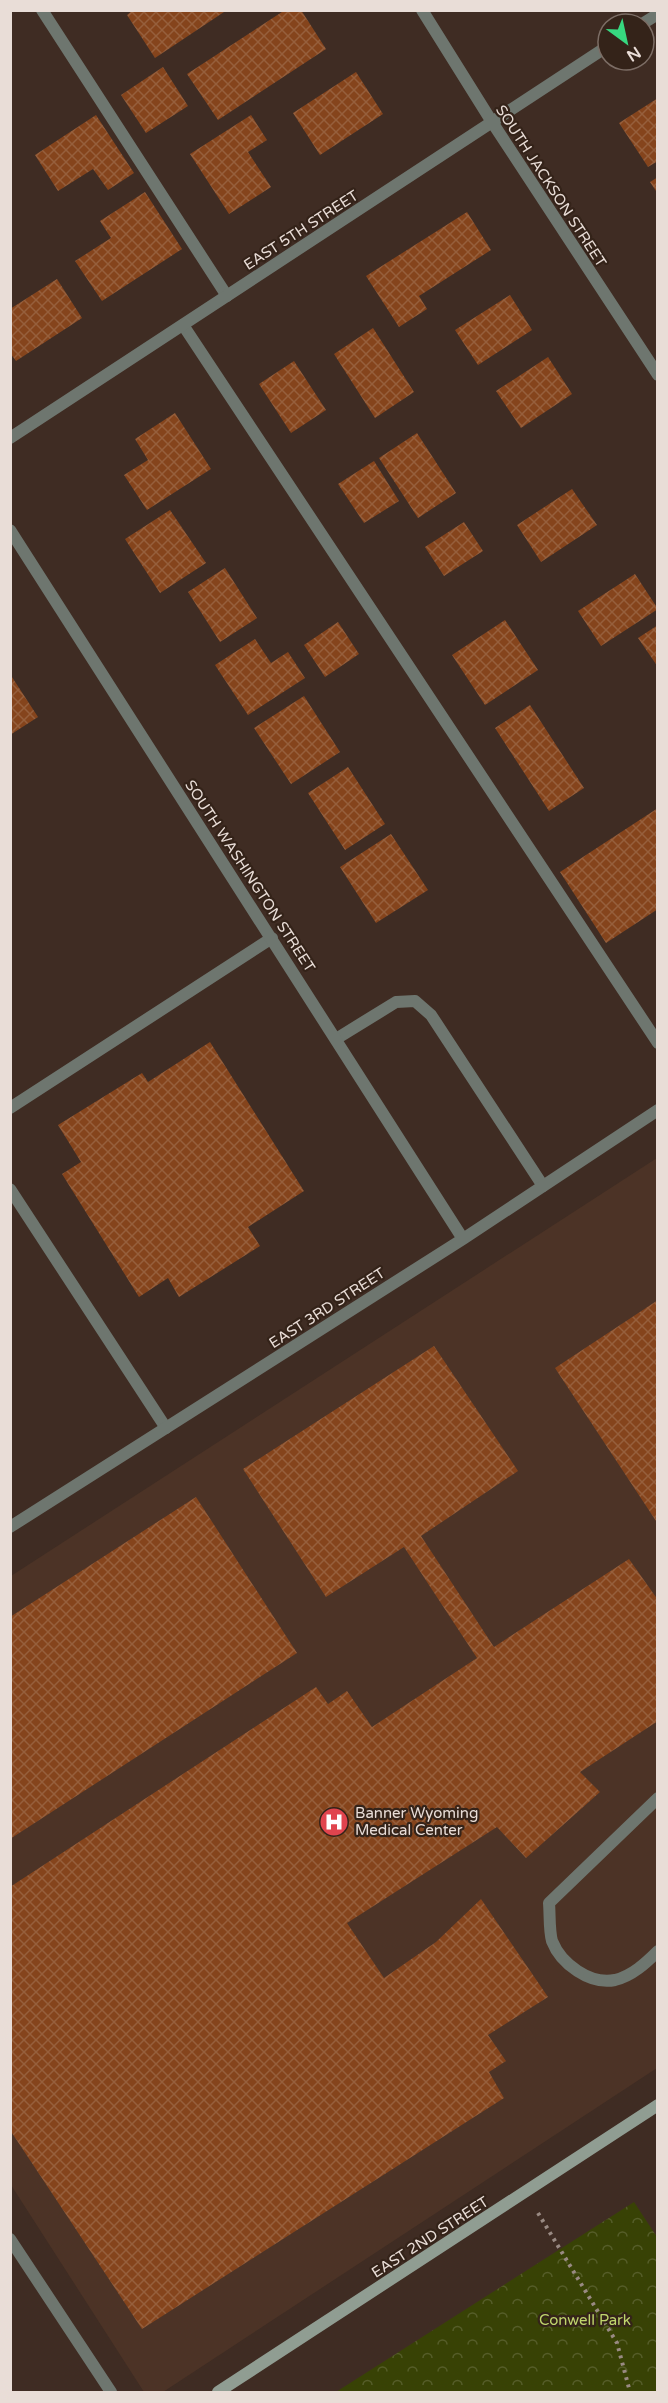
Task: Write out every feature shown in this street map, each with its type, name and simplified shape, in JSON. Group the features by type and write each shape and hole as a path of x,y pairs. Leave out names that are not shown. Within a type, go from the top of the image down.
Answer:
{"main road":[{"name":"EAST 2ND STREET","path":"218,2392 657,2105"}],"street":[{"path":"42,10 227,296"},
{"name":"SOUTH JACKSON STREET","path":"422,10 657,375"},
{"name":"EAST 5TH STREET","path":"10,438 596,54"},
{"path":"183,325 657,1043"},
{"name":"SOUTH WASHINGTON STREET","path":"10,530 463,1239"},
{"path":"10,1108 272,938"},
{"path":"336,1039 396,1002 415,1001 431,1015 543,1186"},
{"name":"EAST 3RD STREET","path":"10,1527 463,1239 657,1110"},
{"path":"10,1189 166,1428"},
{"path":"657,1798 549,1904 552,1940 568,1965 592,1978 615,1980 643,1966 657,1951"},
{"path":"10,2239 111,2392"}],"path":[{"path":"525,2192 617,2343 630,2391"}],"shaded area":[{"name":"Banner Wyoming Medical Center","path":"657,1158 657,2068 163,2392 144,2392 11,2185 11,1576"}],"green space":[{"name":"Conwell Park","path":"634,2202 657,2237 657,2392 336,2392"}],"building":[{"path":"133,10 227,10 155,58 127,15"},
{"path":"285,10 301,10 326,49 218,120 187,74"},
{"path":"163,67 188,106 146,133 121,95"},
{"path":"356,72 383,114 320,155 293,113"},
{"path":"658,98 658,161 648,167 619,123"},
{"path":"96,115 134,173 108,190 93,169 58,191 35,155"},
{"path":"251,115 267,140 248,152 271,187 229,214 190,154"},
{"path":"658,177 658,194 650,182"},
{"path":"145,192 182,249 102,301 75,261 111,238 100,221"},
{"path":"467,212 491,250 419,296 427,309 399,327 366,276"},
{"path":"57,279 82,318 16,361 10,353 10,309"},
{"path":"510,295 532,330 478,365 455,330"},
{"path":"373,328 414,392 375,418 334,354"},
{"path":"548,357 572,394 521,428 496,391"},
{"path":"294,361 326,410 291,433 259,384"},
{"path":"175,413 211,469 147,510 124,475 148,460 135,439"},
{"path":"417,433 456,493 418,518 379,458"},
{"path":"374,461 399,501 364,523 338,484"},
{"path":"572,489 597,525 541,562 517,525"},
{"path":"170,510 206,563 160,593 125,539"},
{"path":"464,522 483,551 444,576 425,547"},
{"path":"225,568 257,618 220,642 188,592"},
{"path":"635,574 658,609 601,646 578,611"},
{"path":"505,620 538,670 485,705 452,655"},
{"path":"338,622 359,654 325,677 304,645"},
{"path":"658,625 658,667 638,638"},
{"path":"255,639 271,663 288,652 305,678 248,715 215,665"},
{"path":"10,674 38,717 10,735"},
{"path":"304,696 340,752 291,784 254,728"},
{"path":"530,705 584,788 549,811 495,728"},
{"path":"348,767 385,824 345,850 308,793"},
{"path":"658,808 658,909 606,943 560,872"},
{"path":"391,834 428,890 376,923 340,867"},
{"path":"210,1042 304,1191 248,1227 260,1246 179,1297 168,1278 139,1297 62,1174 81,1162 58,1125 142,1073 148,1082"},
{"path":"658,1300 658,1524 555,1368"},
{"path":"434,1346 518,1471 421,1536 494,1647 629,1559 658,1600 658,1721 580,1772 600,1792 526,1858 497,1827 347,1923 384,1978 436,1942 481,1899 548,1997 488,2035 506,2061 489,2072 504,2098 142,2329 10,2130 10,1887 316,1687 328,1704 347,1691 372,1727 477,1658 404,1547 326,1597 243,1469"},
{"path":"196,1497 297,1653 10,1839 10,1617"}],"place":[{"name":"Banner Wyoming Medical Center","path":"334,1822"}]}
